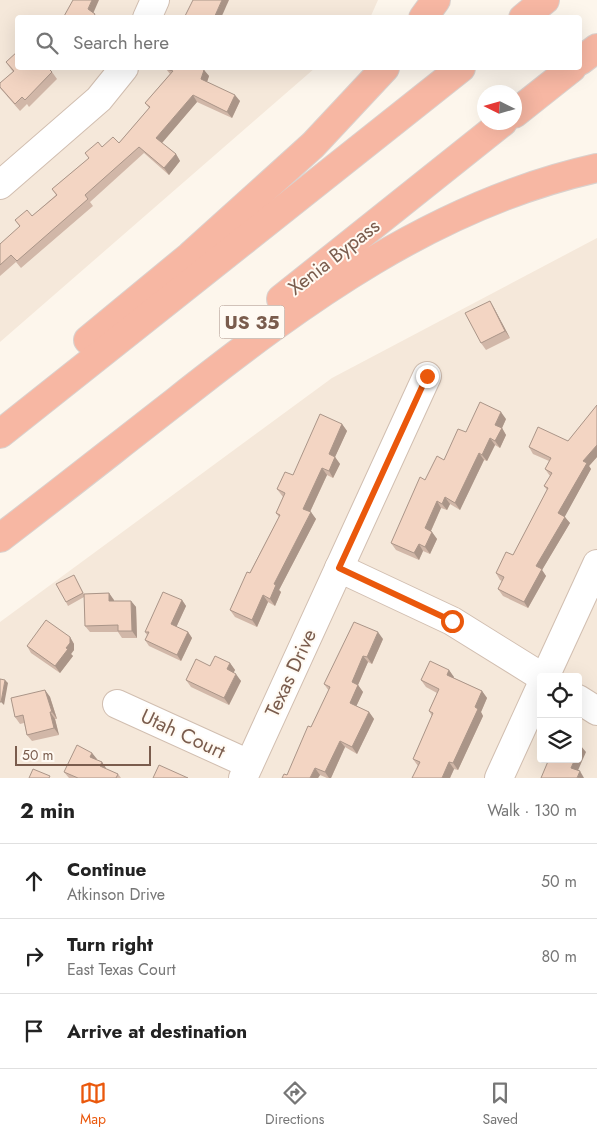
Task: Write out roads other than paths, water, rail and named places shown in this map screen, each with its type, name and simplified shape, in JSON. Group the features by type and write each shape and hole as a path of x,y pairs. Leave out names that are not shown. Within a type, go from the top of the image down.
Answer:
{"highway":[{"path":"425,15 436,0"},
{"path":"527,15 545,0"},
{"path":"582,60 597,48"},
{"path":"0,413 190,256 313,145 383,70"},
{"path":"0,434 458,70"},
{"path":"522,108 569,70"},
{"name":"Xenia Bypass","path":"0,522 493,130"},
{"path":"0,538 269,328 323,291 372,261 472,210 534,186 597,168"}],"street":[{"path":"148,15 155,0"},
{"path":"0,185 99,99 122,70"},
{"name":"Texas Drive","path":"246,771 427,376"},
{"path":"546,673 597,564"},
{"path":"339,568 452,621 537,673"},
{"path":"499,778 537,695"},
{"path":"582,702 597,711"},
{"name":"Utah Court","path":"117,704 246,771"}]}
